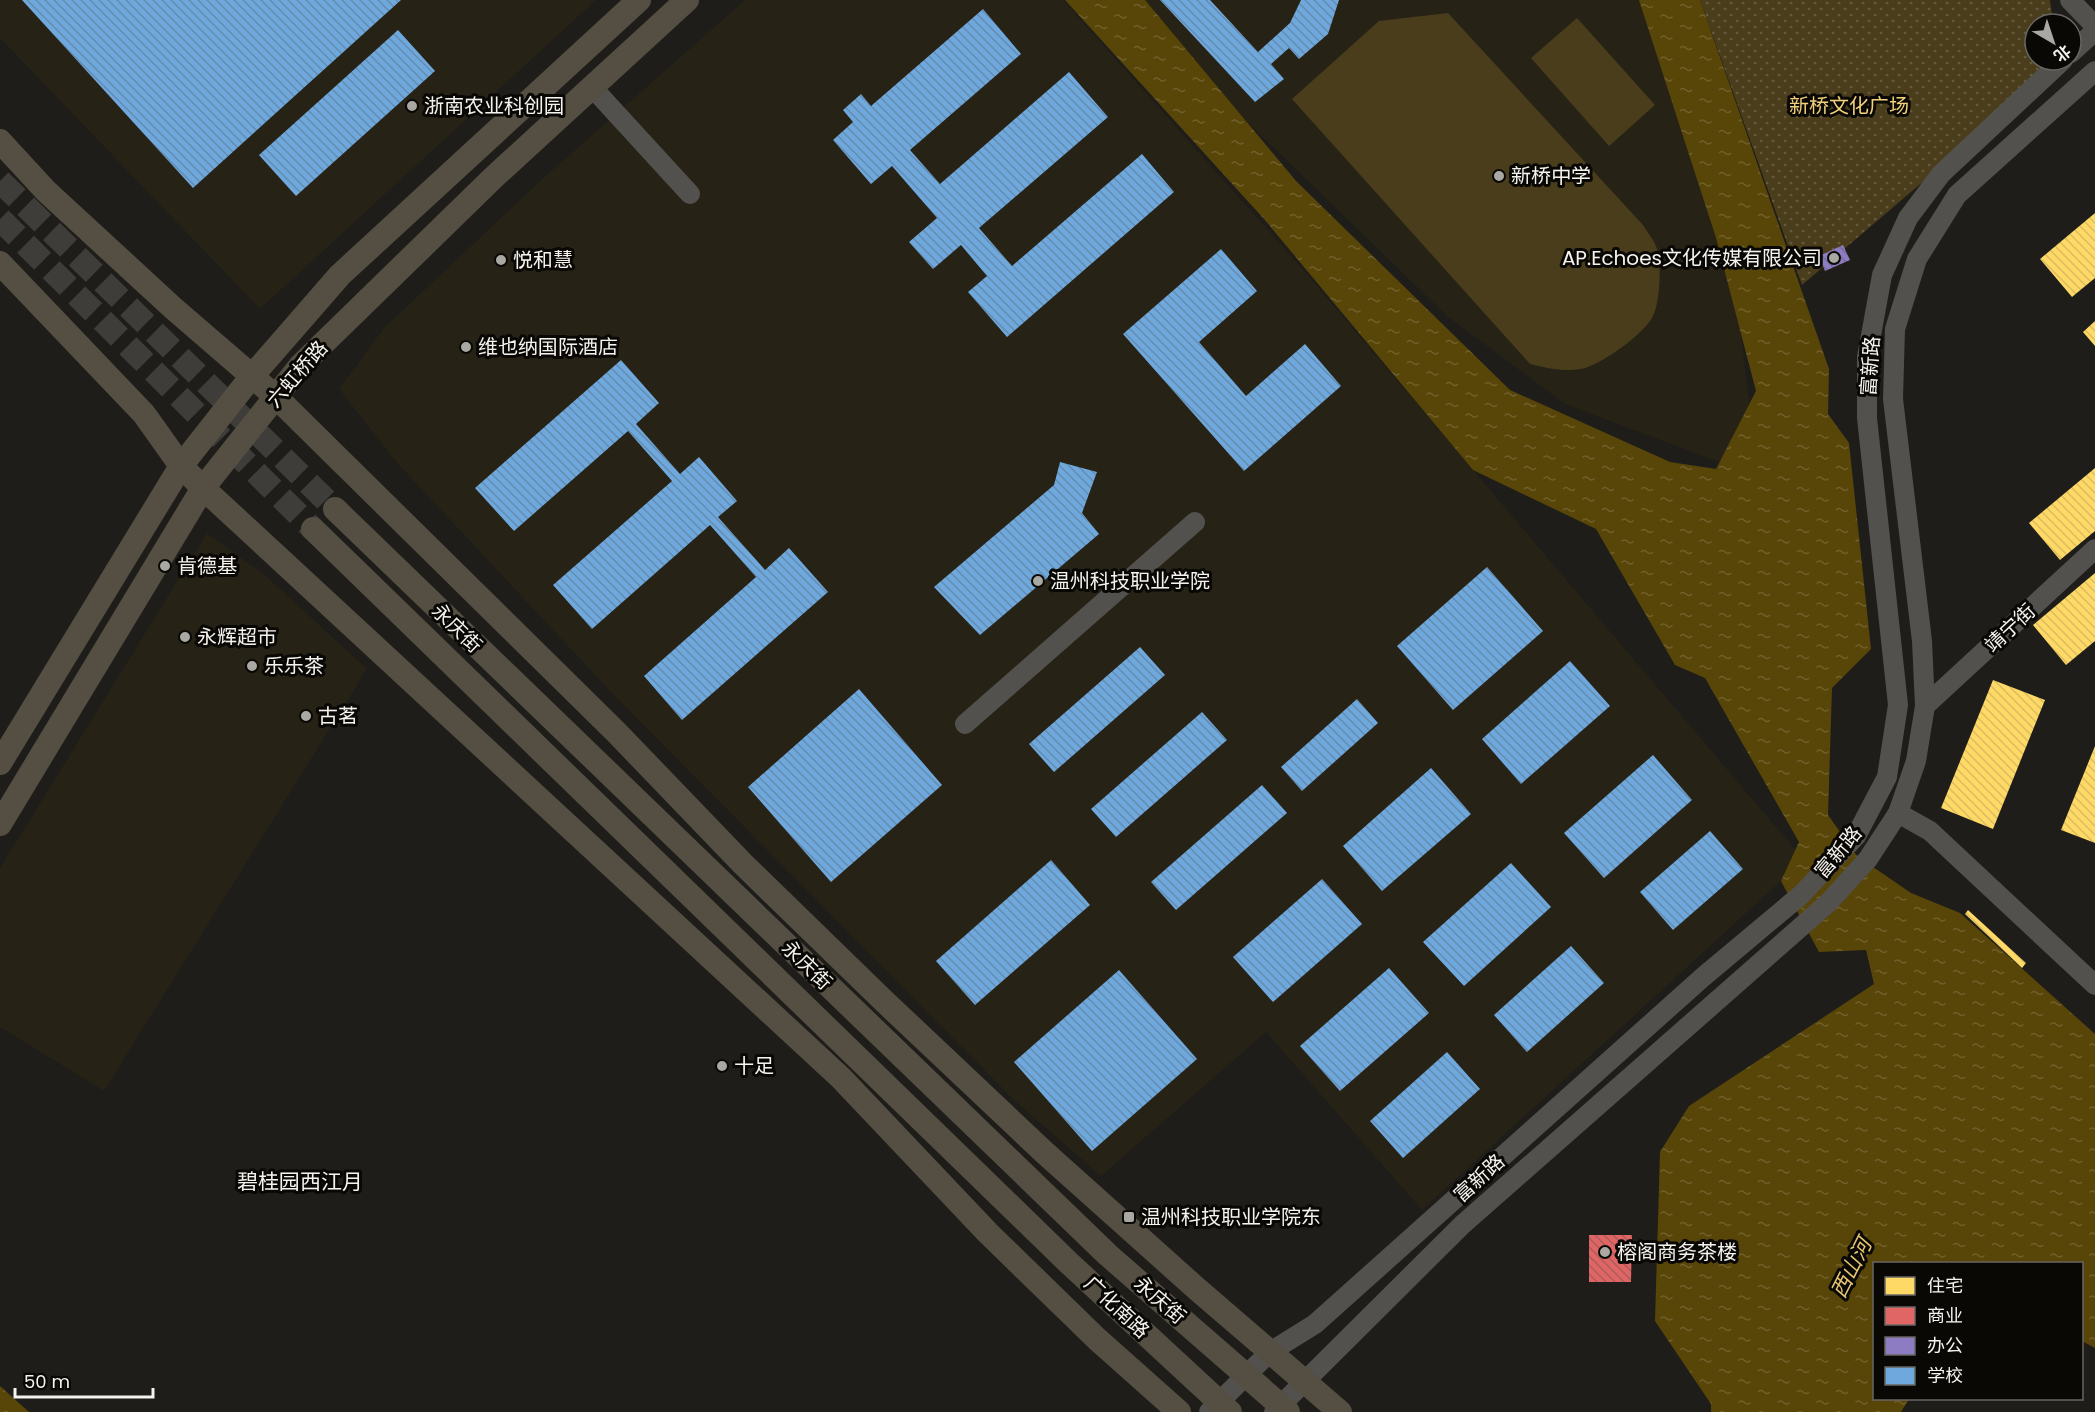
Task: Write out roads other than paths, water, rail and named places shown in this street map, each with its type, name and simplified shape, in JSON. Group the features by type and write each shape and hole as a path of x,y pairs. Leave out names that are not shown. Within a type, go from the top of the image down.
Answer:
{"main road":[{"name":"六虹桥路","path":"0,763 181,466 252,376 340,274 639,0"},
{"name":"六虹桥路","path":"0,824 203,488 301,365 591,86 687,0"},
{"path":"0,141 46,191 173,308 276,397 868,986 1020,1130 1340,1412"},
{"path":"0,263 144,414 181,466 203,488 841,1078 988,1233 1097,1339 1179,1412"},
{"name":"永庆街","path":"334,509 1108,1255 1288,1412"},
{"name":"永庆街","path":"313,529 1005,1201"},
{"path":"666,784 808,966"},
{"name":"广化南路","path":"1005,1201 1230,1412"}],"street":[{"path":"2070,0 2095,26"},
{"path":"2083,42 2095,31"},
{"name":"富新路","path":"1274,1412 1462,1225 1828,903 1868,859 1898,813 1916,761 1925,706 1922,641 1893,399 1895,329 1917,259 1957,195 2095,71"},
{"name":"富新路","path":"1209,1412 1270,1352 1324,1316 1816,879 1856,836 1887,777 1898,705 1868,418 1867,357 1882,274 1908,218 1941,174 2050,72"},
{"path":"591,86 690,194"},
{"path":"0,276 26,291"},
{"path":"964,723 1195,522"},
{"name":"靖宁街","path":"1925,706 2095,549"},
{"path":"1898,813 1930,831 2095,985"}],"water":[{"name":"西山河","path":"1065,0 1145,0 1296,181 1510,390 1670,462 1716,469 1756,391 1716,238 1639,0 1700,0 1829,369 1828,414 1849,443 1871,649 1832,688 1828,815 1857,856 1911,893 1960,913 2095,1034 2095,1348 2083,1342 2083,1262 1873,1262 1873,1400 1908,1400 1901,1412 1711,1412 1711,1404 1655,1321 1660,1152 1689,1106 1874,984 1866,950 1819,952 1781,881 1799,842 1705,678 1675,665 1596,529 1473,470 1264,219"},
{"path":"0,1386 29,1412 0,1412"}],"tunnel":[{"path":"0,181 335,509"},
{"path":"0,219 313,529"}],"place":[{"name":"浙南农业科创园","path":"412,106"},
{"name":"新桥中学","path":"1499,176"},
{"name":"AP.Echoes文化传媒有限公司","path":"1834,258"},
{"name":"悦和慧","path":"501,260"},
{"name":"维也纳国际酒店","path":"466,347"},
{"name":"肯德基","path":"165,566"},
{"name":"温州科技职业学院","path":"1038,581"},
{"name":"永辉超市","path":"185,637"},
{"name":"乐乐茶","path":"252,666"},
{"name":"古茗","path":"306,716"},
{"name":"十足","path":"722,1066"},
{"name":"温州科技职业学院东","path":"1129,1217"},
{"name":"榕阁商务茶楼","path":"1605,1252"}],"district":[{"name":"碧桂园西江月","path":"300,1181"}],"park label":[{"name":"新桥文化广场","path":"1849,106"}]}
